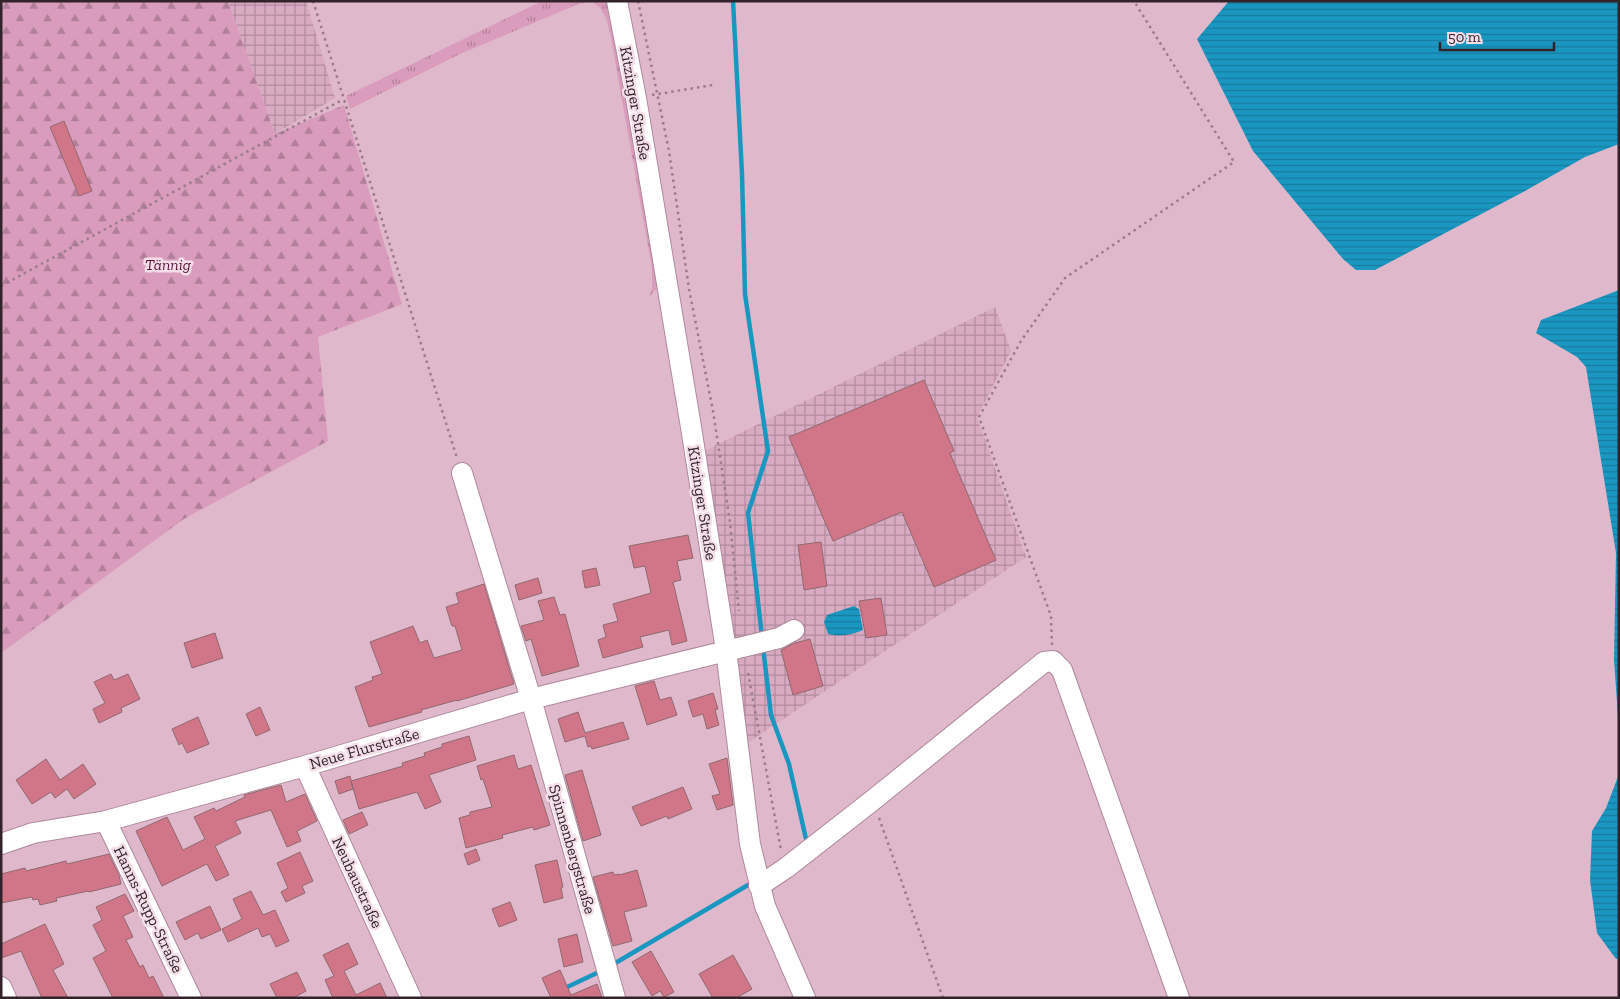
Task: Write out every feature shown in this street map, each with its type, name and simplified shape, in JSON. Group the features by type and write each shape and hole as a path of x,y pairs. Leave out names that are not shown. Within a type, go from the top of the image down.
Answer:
{"street":[{"name":"Kitzinger Straße","path":"617,1 636,98 691,427 735,648 750,844 765,906 805,998"},
{"name":"Spinnenbergstraße","path":"462,473 530,699 613,990"},
{"name":"Neue Flurstraße","path":"1,844 33,833 106,821 305,766 530,699 786,634"},
{"path":"759,886 786,868 873,800 1044,662 1053,661 1062,670 1180,998"},
{"name":"Neubaustraße","path":"305,766 411,998"},
{"name":"Hanns-Rupp-Straße","path":"106,821 191,998"},
{"path":"1,987 6,998"}],"path":[{"path":"313,1 462,473"},
{"path":"638,1 669,151 689,289 712,411 730,522 740,616"},
{"path":"1053,661 1051,616 979,417 1021,341 1064,278 1234,162 1134,1"},
{"path":"636,98 713,85"},
{"path":"1,286 343,100"},
{"path":"735,648 758,730 786,868"},
{"path":"873,800 943,998"}],"shaded area":[{"path":"228,1 306,1 335,98 275,134"},
{"path":"995,307 1011,351 977,417 1026,557 740,748 702,452"}],"green space":[{"name":"Tännig","path":"1,1 228,1 275,134 344,105 402,304 318,337 328,441 184,519 1,653"},
{"path":"542,1 592,1 576,5 460,54 350,109 346,96"},
{"path":"592,1 611,1 658,276 657,288 649,297 652,289 652,268 610,33 606,18 600,8"}],"water":[{"path":"1229,1 1619,1 1619,144 1585,157 1525,191 1375,270 1356,270 1343,259 1253,151 1197,39"},
{"path":"1619,290 1619,731 1614,660 1616,553 1586,367 1577,357 1536,333 1541,320"},
{"path":"854,606 859,609 863,630 846,635 828,634 824,622 827,615"},
{"path":"1619,774 1619,958 1616,959 1597,933 1590,880 1592,831 1606,808"}],"building":[{"path":"64,121 92,191 79,196 50,127"},
{"path":"924,380 954,451 950,453 996,560 934,587 902,512 833,541 789,437"},
{"path":"688,535 693,558 677,561 681,580 673,582 687,641 672,645 669,630 640,637 643,647 603,658 598,640 606,637 603,625 618,621 613,604 651,593 645,566 634,568 629,546"},
{"path":"821,542 827,586 804,590 798,545"},
{"path":"596,568 600,585 585,588 582,571"},
{"path":"538,578 542,593 519,600 515,585"},
{"path":"484,584 514,684 421,710 422,712 369,727 355,687 373,680 372,677 382,674 370,642 413,626 420,643 427,640 434,658 462,650 455,626 452,626 446,607 459,603 456,593"},
{"path":"554,597 560,615 565,614 579,666 542,676 531,639 526,641 521,626 544,620 538,601"},
{"path":"881,598 887,635 866,638 859,601"},
{"path":"215,633 223,658 192,668 184,643"},
{"path":"810,639 823,686 793,695 781,650 795,643"},
{"path":"111,674 114,680 128,674 140,699 121,708 122,712 99,723 93,709 105,703 94,682"},
{"path":"654,681 660,700 671,697 677,715 647,725 635,686"},
{"path":"713,693 718,709 715,710 719,725 707,729 703,714 693,717 688,701"},
{"path":"260,707 270,730 256,736 246,714"},
{"path":"578,712 585,733 623,722 629,739 592,749 591,746 588,747 585,736 565,742 558,719"},
{"path":"198,717 209,744 187,753 182,743 179,745 172,729"},
{"path":"469,736 476,760 429,775 441,802 425,809 417,792 359,809 351,781 403,766 402,763 425,756 424,753 442,747 442,744"},
{"path":"514,755 518,769 531,765 550,825 534,830 533,827 502,835 503,838 466,848 459,818 470,815 470,812 492,807 477,766"},
{"path":"727,758 733,805 717,810 712,796 720,794 709,764"},
{"path":"46,759 60,780 83,764 96,784 74,799 67,789 55,798 51,792 32,804 16,780"},
{"path":"582,770 601,835 583,841 565,775"},
{"path":"350,776 353,789 339,794 335,781"},
{"path":"281,785 286,802 305,794 317,821 297,831 301,841 287,847 271,810 235,821 241,833 215,846 229,875 216,881 207,864 162,886 136,831 167,817 183,850 205,839 194,817 214,808 216,811 245,797 244,795"},
{"path":"683,787 692,809 668,819 667,816 641,826 632,807"},
{"path":"362,812 368,825 349,834 343,820"},
{"path":"476,849 480,860 468,865 464,854"},
{"path":"300,852 313,881 302,886 305,893 286,902 281,892 288,888 277,863"},
{"path":"109,854 121,884 56,898 57,901 40,905 38,899 33,900 32,897 1,903 1,874 25,868 26,871 66,861 67,864"},
{"path":"557,860 563,887 561,888 563,898 544,903 535,865"},
{"path":"637,870 647,906 624,912 632,941 613,946 593,877 613,872 614,875 619,875"},
{"path":"251,891 263,915 275,910 289,941 276,947 270,934 262,937 258,928 228,942 222,929 242,919 233,899"},
{"path":"125,894 134,911 123,916 133,937 126,940 140,967 143,965 149,978 153,976 164,998 113,998 93,958 106,951 93,925 102,920 96,907"},
{"path":"510,902 517,920 499,927 492,909"},
{"path":"210,906 221,930 201,939 198,933 185,940 176,922"},
{"path":"45,924 64,964 53,970 68,998 42,998 21,951 1,958 1,944"},
{"path":"577,934 583,962 564,967 558,939"},
{"path":"348,943 358,964 344,971 356,995 380,983 387,998 333,998 325,980 334,976 323,955"},
{"path":"651,951 674,992 664,997 660,991 652,996 632,962"},
{"path":"733,955 752,989 736,998 713,998 699,974"},
{"path":"560,970 571,995 597,984 602,998 551,998 542,978"},
{"path":"297,972 306,991 293,998 277,998 270,984"}],"waterway":[{"path":"733,1 742,174 745,294 768,451 748,513 762,637"},
{"path":"763,647 771,715 789,764 806,839"},
{"path":"612,965 748,885"},
{"path":"563,989 601,971"}]}
